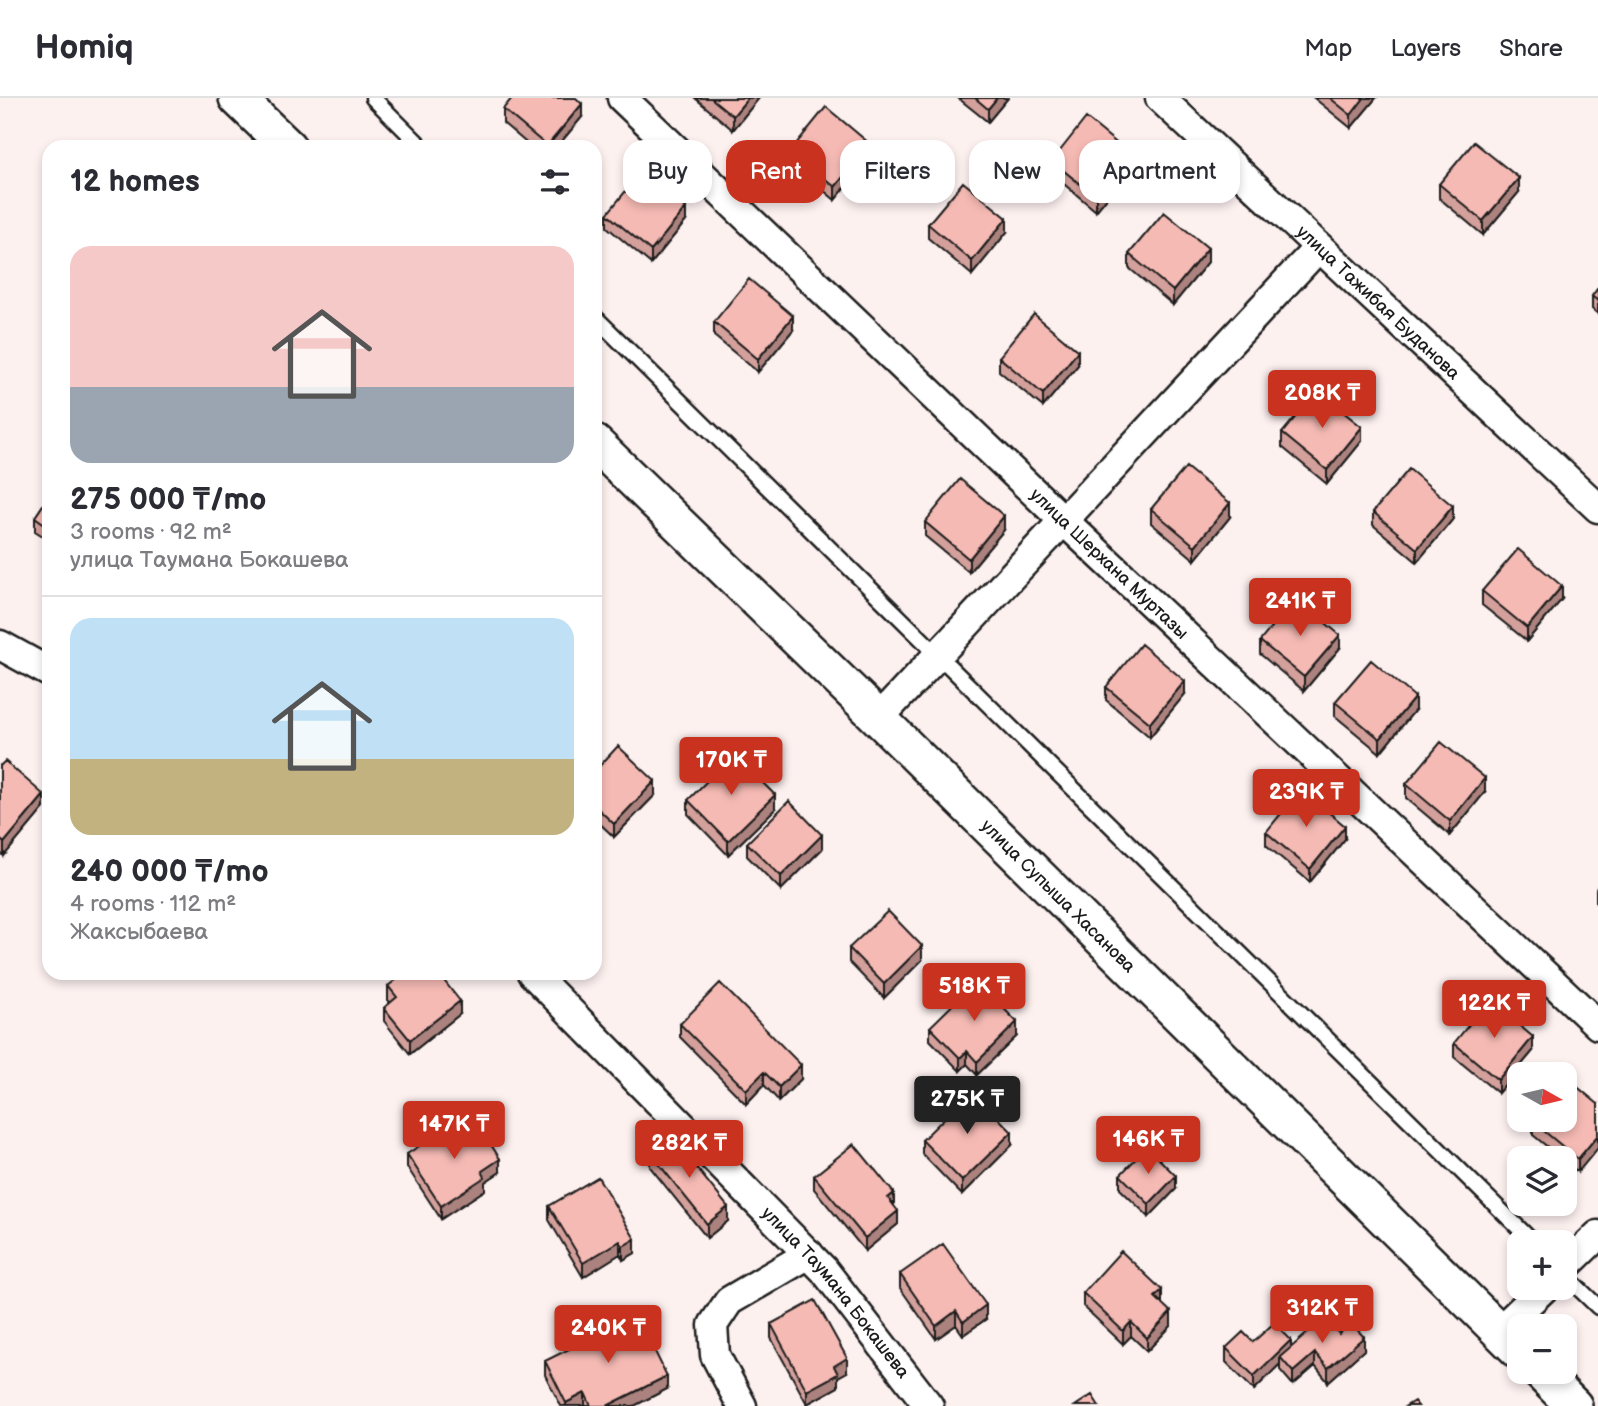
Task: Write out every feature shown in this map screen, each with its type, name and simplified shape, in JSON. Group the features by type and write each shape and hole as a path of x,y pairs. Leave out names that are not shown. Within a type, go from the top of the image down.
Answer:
{"street":[{"path":"237,98 281,140"},
{"name":"улица Шерхана Муртазы","path":"622,98 1063,520 1598,1025"},
{"name":"улица Тажибая Буданова","path":"1160,98 1598,508"},
{"path":"879,718 1319,247"},
{"name":"улица Супыша Хасанова","path":"602,450 879,718 1507,1339"},
{"path":"0,646 42,668"},
{"name":"улица Таумана Бокашева","path":"539,980 824,1270 929,1406"},
{"path":"1577,1255 1598,1234"},
{"path":"742,1406 715,1354 713,1325 729,1301 809,1254"},
{"path":"1552,1384 1574,1406"}],"lane":[{"path":"373,98 415,140"},
{"path":"602,324 1521,1230"},
{"path":"1577,1287 1598,1307"}],"building":[{"path":"512,98 576,98 582,104 552,140 540,140 503,109"},
{"path":"711,98 748,98 733,116"},
{"path":"975,98 997,98 988,109"},
{"path":"1330,98 1364,98 1351,115"},
{"path":"826,107 865,140 840,140 840,181 835,187 826,179 826,140 799,140"},
{"path":"1086,118 1113,140 1079,140 1079,183 1065,172 1065,145"},
{"path":"1474,142 1519,178 1483,221 1439,184"},
{"path":"963,182 969,187 969,203 989,203 1007,218 972,261 928,224 946,203 955,203 955,192"},
{"path":"623,194 623,203 680,203 686,208 651,251 607,214"},
{"path":"1164,212 1208,248 1173,291 1129,254"},
{"path":"749,279 793,316 758,359 714,322"},
{"path":"1598,288 1598,301 1592,296"},
{"path":"1034,314 1078,351 1043,394 999,357"},
{"path":"1317,391 1362,427 1327,470 1282,433"},
{"path":"1186,467 1230,503 1195,546 1151,509"},
{"path":"1409,469 1453,506 1417,549 1373,512"},
{"path":"960,479 1004,516 969,559 925,522"},
{"path":"42,506 42,522 35,517"},
{"path":"1518,549 1562,586 1527,628 1482,591"},
{"path":"1296,598 1340,635 1304,677 1260,641"},
{"path":"1141,644 1185,681 1150,723 1106,687"},
{"path":"1371,660 1415,697 1380,739 1335,702"},
{"path":"1441,742 1485,778 1450,821 1406,784"},
{"path":"618,746 655,781 614,824 602,813 602,763"},
{"path":"734,754 775,795 728,841 688,800"},
{"path":"5,761 42,793 42,797 4,843 0,839 0,766"},
{"path":"1301,789 1345,826 1310,869 1266,832"},
{"path":"789,801 822,835 781,876 747,843"},
{"path":"888,911 922,946 884,984 849,948"},
{"path":"396,980 444,980 460,1001 410,1040 384,1008 397,997 388,986"},
{"path":"977,981 1017,1022 977,1062 967,1051 960,1058 930,1027"},
{"path":"720,983 801,1065 779,1087 764,1072 746,1090 680,1024"},
{"path":"1489,1000 1533,1037 1513,1062 1507,1062 1507,1069 1498,1080 1454,1043"},
{"path":"1577,1087 1598,1104 1598,1135 1578,1159 1577,1146 1562,1146 1545,1132 1577,1132"},
{"path":"972,1091 1012,1132 962,1181 922,1140"},
{"path":"453,1124 460,1136 478,1124 500,1159 482,1171 485,1177 441,1206 407,1154"},
{"path":"671,1136 728,1207 707,1224 650,1153"},
{"path":"854,1144 894,1193 888,1198 898,1211 865,1238 814,1176"},
{"path":"1147,1147 1176,1176 1149,1204 1120,1175"},
{"path":"598,1177 635,1239 623,1246 620,1241 583,1263 549,1206"},
{"path":"943,1244 986,1305 963,1322 956,1311 936,1326 900,1274"},
{"path":"1121,1251 1162,1290 1155,1297 1171,1312 1147,1338 1131,1322 1123,1331 1083,1293"},
{"path":"815,1300 847,1358 834,1366 838,1374 807,1391 771,1324"},
{"path":"637,1315 667,1376 607,1406 591,1406 585,1393 566,1403 545,1361"},
{"path":"1326,1317 1339,1334 1351,1323 1364,1337 1328,1368 1315,1353 1293,1372 1280,1357"},
{"path":"1274,1323 1291,1340 1254,1376 1226,1348 1243,1332 1253,1342"},
{"path":"1092,1395 1099,1406 1075,1406"}]}
